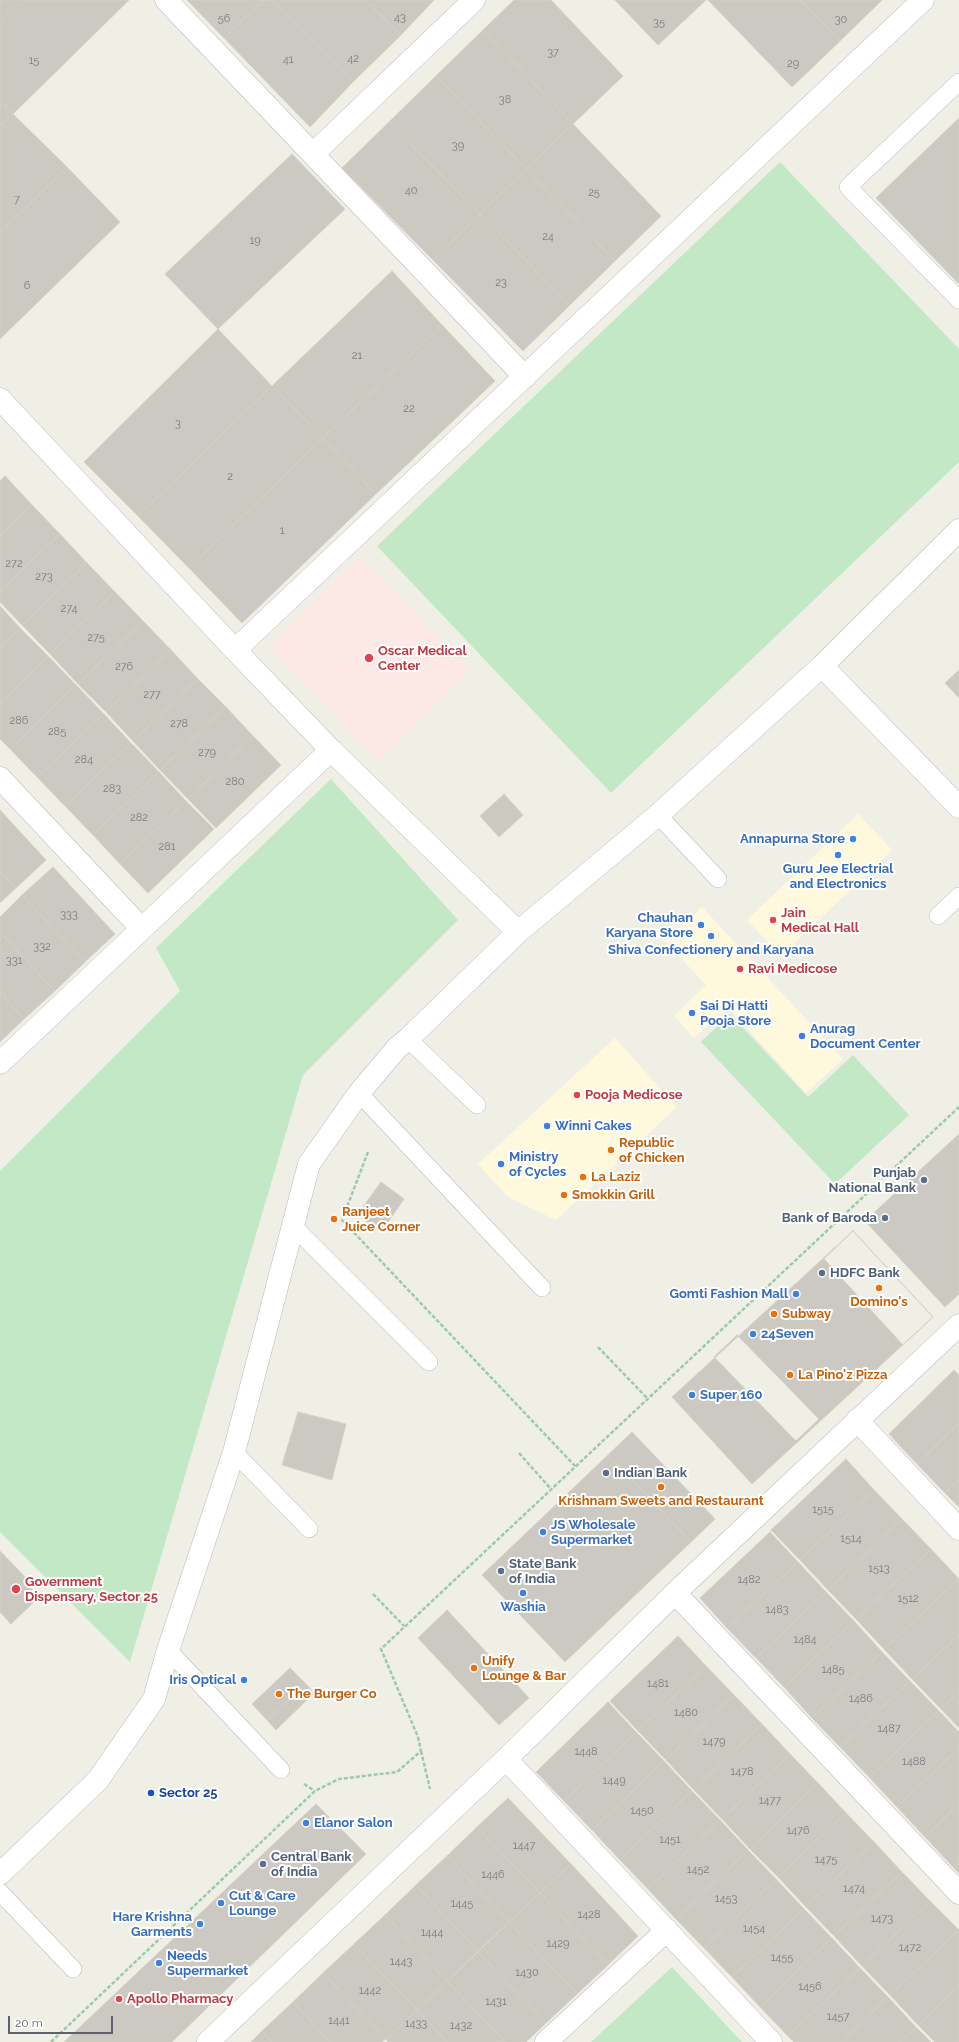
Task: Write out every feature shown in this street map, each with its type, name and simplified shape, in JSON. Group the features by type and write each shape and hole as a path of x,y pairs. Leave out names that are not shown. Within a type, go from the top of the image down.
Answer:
{"street":[{"path":"166,0 525,377"},
{"path":"313,154 474,0"},
{"path":"235,650 923,0"},
{"path":"0,399 235,650 331,750 518,932"},
{"path":"0,1874 98,1780 154,1699 168,1650 234,1452 309,1164 359,1093 397,1048 518,932 658,815 822,666 959,530"},
{"path":"822,666 959,807"},
{"path":"0,1063 141,928 331,750"},
{"path":"0,778 141,928"},
{"path":"208,2042 506,1759 675,1593 959,1325"},
{"path":"857,1420 959,1529"},
{"path":"675,1593 959,1893"},
{"path":"506,1759 771,2042"},
{"path":"546,2042 667,1930"}],"lane":[{"path":"959,82 848,187 959,300"},
{"path":"658,815 718,879"},
{"path":"938,916 959,896"},
{"path":"408,1039 477,1104"},
{"path":"359,1093 542,1288"},
{"path":"293,1226 429,1362"},
{"path":"234,1452 309,1529"},
{"path":"168,1650 281,1770"},
{"path":"0,1892 73,1969"}],"path":[{"path":"438,1823 418,1737 381,1649 550,1488 648,1399 959,1107"},
{"path":"368,1152 342,1220 576,1466"},
{"path":"598,1347 648,1399"},
{"path":"518,1453 550,1488"},
{"path":"373,1594 404,1626"},
{"path":"51,2042 315,1791 339,1779 397,1772 421,1751"}],"shaded area":[{"name":"Oscar Medical Center","path":"360,557 470,669 378,761 268,647"},
{"path":"858,814 892,850 781,956 747,920"},
{"path":"702,907 843,1059 806,1093 728,1007 694,1038 674,1016 706,985 665,941"},
{"path":"615,1038 677,1107 556,1220 508,1197 478,1164"}],"green space":[{"path":"780,162 959,349 959,462 611,793 377,546"},
{"path":"331,779 458,920 303,1075 130,1662 0,1532 0,1171 180,991 156,948"},
{"path":"730,1014 808,1097 853,1055 909,1115 835,1184 701,1042"},
{"path":"672,1967 742,2042 591,2042"}],"building":[{"path":"0,0 22,0 0,22"},
{"path":"22,0 129,0 13,114 0,100 0,22"},
{"path":"187,0 263,0 224,38"},
{"path":"263,0 271,0 353,82 310,127 224,38"},
{"path":"271,0 365,0 401,35 353,82"},
{"path":"365,0 434,0 401,35"},
{"path":"514,0 551,0 623,76 573,124 483,30"},
{"path":"615,0 706,0 658,45"},
{"path":"708,0 800,0 840,41 792,87"},
{"path":"800,0 882,0 840,41"},
{"path":"483,30 573,124 526,169 436,76"},
{"path":"436,76 526,169 480,214 389,122"},
{"path":"0,100 13,114 0,126"},
{"path":"13,114 67,167 0,233 0,126"},
{"path":"959,118 959,284 876,198"},
{"path":"389,122 480,214 433,260 342,168"},
{"path":"573,124 661,216 615,261 526,169"},
{"path":"292,154 345,209 218,329 165,274"},
{"path":"67,167 120,222 0,339 0,233"},
{"path":"526,169 615,261 570,305 480,214"},
{"path":"480,214 570,305 523,351 433,260"},
{"path":"392,271 442,325 323,438 272,386"},
{"path":"442,325 495,381 376,494 323,438"},
{"path":"218,329 272,386 138,516 84,462"},
{"path":"272,386 323,438 189,568 138,516"},
{"path":"323,438 376,494 242,623 189,568"},
{"path":"5,476 32,505 0,536 0,481"},
{"path":"32,505 60,534 0,591 0,536"},
{"path":"60,534 87,563 22,625 0,602 0,591"},
{"path":"87,563 115,592 50,654 22,625"},
{"path":"115,592 143,621 78,684 50,654"},
{"path":"0,606 20,628 0,647"},
{"path":"143,621 171,650 106,712 78,684"},
{"path":"20,628 48,656 0,703 0,647"},
{"path":"171,650 198,679 133,741 106,712"},
{"path":"48,656 76,685 10,749 0,739 0,703"},
{"path":"959,670 959,698 945,683"},
{"path":"198,679 226,707 160,770 133,741"},
{"path":"76,685 104,714 37,777 10,749"},
{"path":"226,707 253,736 188,799 160,770"},
{"path":"104,714 131,743 65,806 37,777"},
{"path":"253,736 281,765 216,828 188,799"},
{"path":"131,743 159,772 93,835 65,806"},
{"path":"159,772 186,801 120,864 93,835"},
{"path":"504,794 523,815 499,837 480,816"},
{"path":"186,801 214,829 148,893 120,864"},
{"path":"0,810 46,860 16,888 0,871"},
{"path":"53,867 115,934 85,962 22,895"},
{"path":"0,871 16,888 0,903"},
{"path":"22,895 85,962 55,991 0,932 0,917"},
{"path":"0,932 55,991 24,1019 0,993"},
{"path":"0,993 24,1019 0,1042"},
{"path":"959,1134 959,1294 945,1307 865,1221"},
{"path":"381,1182 404,1199 381,1232 357,1215"},
{"name":"Domino's","path":"853,1231 933,1317 903,1345 824,1259"},
{"path":"853,1231 933,1317 752,1484 672,1397"},
{"path":"737,1335 819,1419 796,1441 714,1357"},
{"path":"954,1370 959,1375 959,1423 917,1464 889,1434"},
{"path":"298,1412 346,1424 332,1480 282,1465"},
{"path":"959,1423 959,1480 945,1493 917,1464"},
{"name":"Krishnam Sweets and Restaurant","path":"632,1432 715,1519 691,1542 608,1455"},
{"path":"608,1455 691,1542 565,1662 482,1575"},
{"path":"846,1459 874,1490 800,1560 771,1530"},
{"path":"959,1480 959,1507 945,1493"},
{"path":"874,1490 902,1519 828,1590 800,1560"},
{"path":"902,1519 931,1549 856,1619 828,1590"},
{"path":"770,1532 798,1562 727,1628 700,1598"},
{"path":"931,1549 959,1579 884,1649 856,1619"},
{"name":"Government Dispensary, Sector 25","path":"0,1551 27,1579 36,1600 11,1624 0,1612"},
{"path":"798,1562 826,1592 756,1658 727,1628"},
{"path":"959,1579 959,1635 912,1679 884,1649"},
{"path":"826,1592 854,1621 784,1687 756,1658"},
{"name":"Unify Lounge & Bar","path":"447,1610 529,1698 499,1725 418,1638"},
{"path":"854,1621 882,1652 812,1718 784,1687"},
{"path":"959,1635 959,1692 941,1709 912,1679"},
{"path":"678,1636 706,1666 638,1731 610,1701"},
{"path":"882,1652 910,1681 840,1747 812,1718"},
{"path":"706,1666 734,1695 666,1760 638,1731"},
{"name":"The Burger Co","path":"290,1668 306,1684 267,1720 252,1704"},
{"path":"910,1681 939,1711 869,1777 840,1747"},
{"path":"306,1684 314,1693 276,1730 267,1720"},
{"path":"959,1692 959,1728 941,1709"},
{"path":"734,1695 762,1724 694,1790 666,1760"},
{"path":"608,1702 636,1732 564,1801 536,1772"},
{"path":"939,1711 959,1732 959,1748 897,1807 869,1777"},
{"path":"762,1724 790,1754 722,1819 694,1790"},
{"path":"636,1732 664,1761 592,1830 564,1801"},
{"path":"959,1748 959,1804 925,1837 897,1807"},
{"path":"790,1754 818,1783 750,1849 722,1819"},
{"path":"664,1761 692,1791 620,1860 592,1830"},
{"path":"818,1783 846,1813 778,1877 750,1849"},
{"path":"692,1791 720,1820 648,1889 620,1860"},
{"path":"508,1798 571,1864 540,1893 477,1827"},
{"path":"316,1804 366,1854 172,2042 64,2042"},
{"path":"959,1804 959,1861 953,1867 925,1837"},
{"path":"846,1813 874,1842 806,1907 778,1877"},
{"path":"720,1820 748,1850 676,1919 648,1889"},
{"path":"477,1827 540,1893 509,1922 447,1856"},
{"path":"874,1842 902,1872 834,1936 806,1907"},
{"path":"748,1850 776,1879 704,1948 676,1919"},
{"path":"447,1856 509,1922 478,1951 416,1885"},
{"path":"959,1861 959,1873 953,1867"},
{"path":"571,1864 638,1936 608,1965 540,1893"},
{"path":"902,1872 930,1901 862,1966 834,1936"},
{"path":"776,1879 804,1909 732,1977 704,1948"},
{"path":"416,1885 478,1951 447,1981 385,1915"},
{"path":"540,1893 608,1965 577,1994 509,1922"},
{"path":"930,1901 959,1930 890,1995 862,1966"},
{"path":"804,1909 832,1938 760,2007 732,1977"},
{"path":"385,1915 447,1981 417,2010 354,1944"},
{"path":"509,1922 577,1994 546,2023 478,1952"},
{"path":"959,1930 959,1986 918,2025 890,1995"},
{"path":"832,1938 860,1968 788,2036 760,2007"},
{"path":"354,1944 417,2010 386,2039 323,1973"},
{"path":"478,1952 546,2023 526,2042 505,2042 447,1981"},
{"path":"860,1968 888,1997 841,2042 794,2042 788,2036"},
{"path":"323,1973 386,2039 382,2042 330,2042 293,2002"},
{"path":"447,1981 505,2042 447,2042 417,2010"},
{"path":"959,1986 959,2042 935,2042 918,2025"},
{"path":"888,1997 916,2027 900,2042 841,2042"},
{"path":"293,2002 330,2042 272,2042 262,2031"},
{"path":"417,2010 447,2042 388,2042 386,2039"},
{"path":"916,2027 931,2042 900,2042"},
{"path":"262,2031 272,2042 251,2042"}],"place":[{"name":"Oscar Medical Center","path":"369,658"},
{"name":"Annapurna Store","path":"853,839"},
{"name":"Guru Jee Electrial and Electronics","path":"838,855"},
{"name":"Jain Medical Hall","path":"773,920"},
{"name":"Chauhan Karyana Store","path":"701,925"},
{"name":"Shiva Confectionery and Karyana","path":"711,936"},
{"name":"Ravi Medicose","path":"740,969"},
{"name":"Sai Di Hatti Pooja Store","path":"692,1013"},
{"name":"Anurag Document Center","path":"802,1036"},
{"name":"Pooja Medicose","path":"577,1095"},
{"name":"Winni Cakes","path":"547,1126"},
{"name":"Republic of Chicken","path":"611,1150"},
{"name":"Ministry of Cycles","path":"501,1164"},
{"name":"La Laziz","path":"583,1177"},
{"name":"Punjab National Bank","path":"924,1180"},
{"name":"Smokkin Grill","path":"564,1195"},
{"name":"Bank of Baroda","path":"885,1218"},
{"name":"Ranjeet Juice Corner","path":"334,1219"},
{"name":"HDFC Bank","path":"822,1273"},
{"name":"Domino's","path":"879,1288"},
{"name":"Gomti Fashion Mall","path":"796,1294"},
{"name":"Subway","path":"774,1314"},
{"name":"24Seven","path":"753,1334"},
{"name":"La Pino'z Pizza","path":"790,1375"},
{"name":"Super 160","path":"692,1395"},
{"name":"Indian Bank","path":"606,1473"},
{"name":"Krishnam Sweets and Restaurant","path":"661,1487"},
{"name":"JS Wholesale Supermarket","path":"543,1532"},
{"name":"State Bank of India","path":"501,1571"},
{"name":"Government Dispensary, Sector 25","path":"16,1589"},
{"name":"Washia","path":"523,1593"},
{"name":"Unify Lounge & Bar","path":"474,1668"},
{"name":"Iris Optical","path":"244,1680"},
{"name":"The Burger Co","path":"279,1694"},
{"name":"Sector 25","path":"151,1793"},
{"name":"Elanor Salon","path":"306,1823"},
{"name":"Central Bank of India","path":"263,1864"},
{"name":"Cut & Care Lounge","path":"221,1903"},
{"name":"Hare Krishna Garments","path":"200,1924"},
{"name":"Needs Supermarket","path":"159,1963"},
{"name":"Apollo Pharmacy","path":"119,1999"}]}
